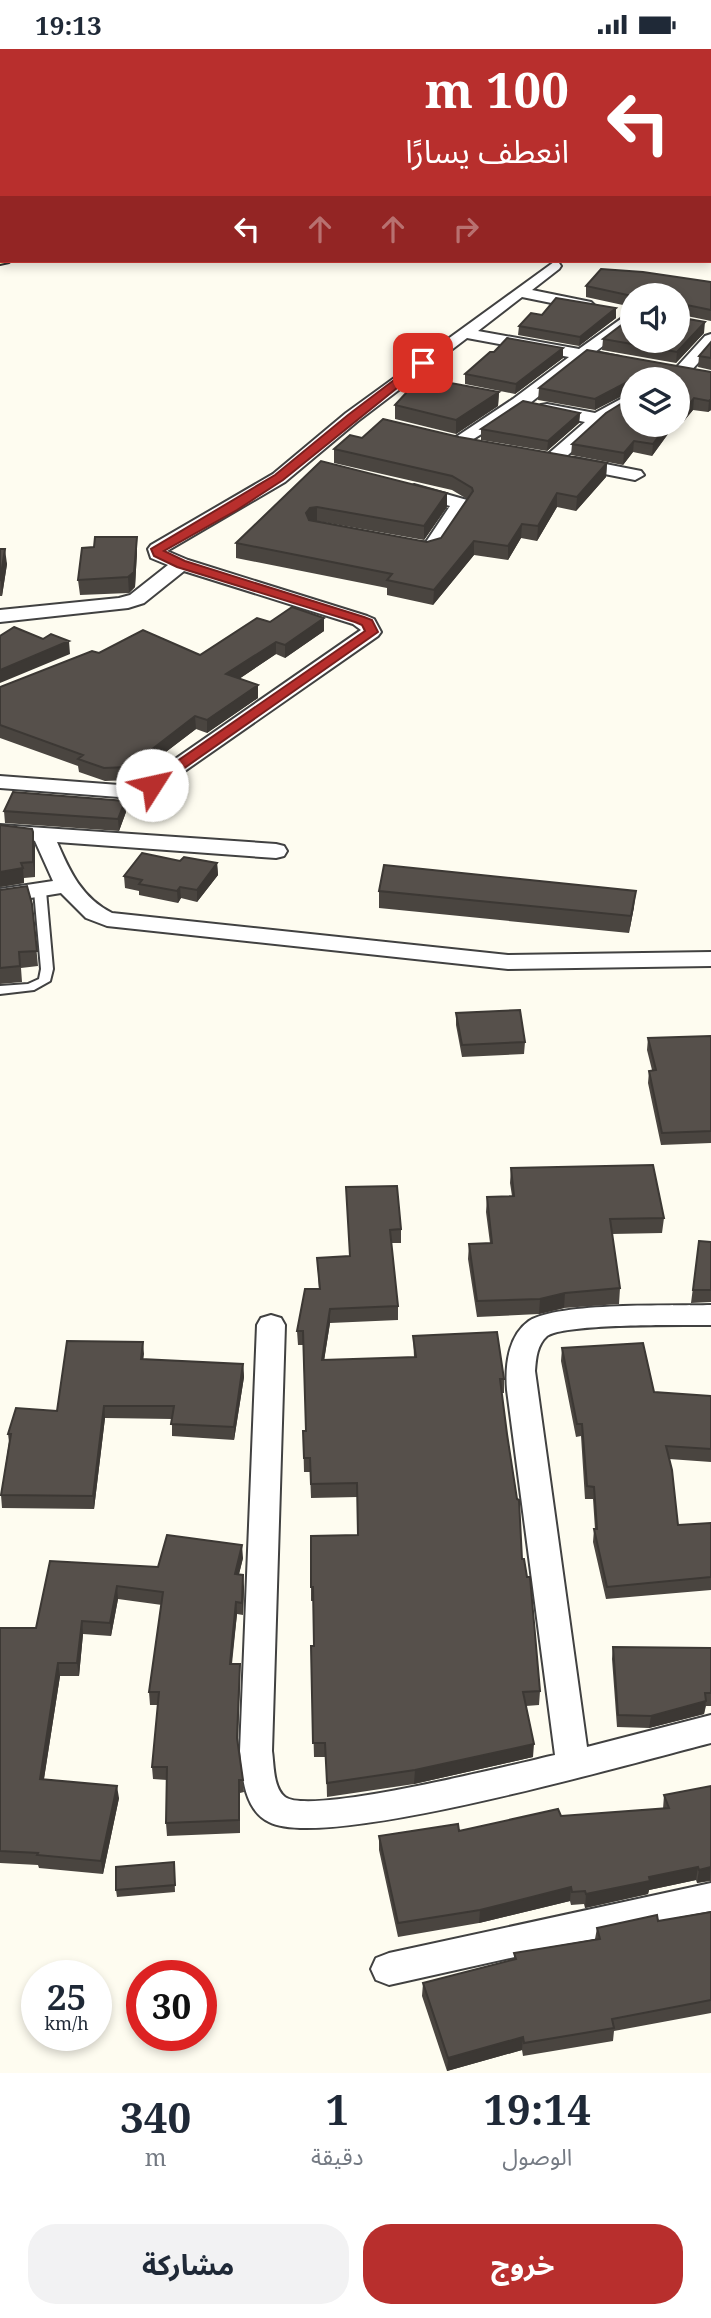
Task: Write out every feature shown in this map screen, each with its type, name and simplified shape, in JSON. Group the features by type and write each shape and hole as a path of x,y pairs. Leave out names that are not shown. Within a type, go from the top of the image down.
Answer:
{"street":[{"path":"0,782 119,791 152,785 371,632 367,623 360,620 181,564 158,554 157,549 233,507 298,462 352,417 554,266"},
{"path":"521,292 620,311"},
{"path":"486,447 452,441 519,403 583,355 620,315"},
{"path":"465,333 634,364"},
{"path":"701,376 676,371 711,339"},
{"path":"402,379 428,384"},
{"path":"493,398 598,419"},
{"path":"620,405 546,458 635,475"},
{"path":"352,417 379,423"},
{"path":"298,462 324,469"},
{"path":"391,485 461,504 432,547 395,545"},
{"path":"0,616 121,604 137,599 181,564"},
{"path":"0,832 276,851"},
{"path":"43,834 65,886 92,914 120,921 508,963 711,959"},
{"path":"0,896 65,886"},
{"path":"573,1764 520,1390 519,1364 523,1351 533,1336 547,1324 587,1318 711,1315"},
{"path":"271,1325 256,1751 259,1780 265,1799 281,1812 302,1816 351,1813 573,1764 711,1730"},
{"path":"389,1969 711,1898"}],"lane":[{"path":"0,990 30,987 44,981 47,969 40,891"}],"building":[{"path":"601,269 711,282 711,310 690,306 690,283 620,283 620,293 586,286"},
{"path":"556,298 616,308 580,337 519,326 531,313 542,315"},
{"path":"690,319 705,322 690,338"},
{"path":"620,326 620,342 603,339"},
{"path":"507,338 563,348 516,384 465,374 490,352 494,352"},
{"path":"711,342 711,358 699,356"},
{"path":"587,350 683,367 620,367 620,386 595,399 539,388"},
{"path":"690,368 711,372 711,399 709,401 694,398 690,403"},
{"path":"417,381 448,386 451,383 499,392 456,420 395,405"},
{"path":"523,401 580,413 548,441 481,429"},
{"path":"620,404 620,437 658,437 653,444 634,441 624,453 572,444 606,413"},
{"path":"383,419 459,437 607,463 577,497 557,493 538,526 522,524 508,546 474,541 434,590 387,580 392,574 236,543 321,461 447,493 424,526 317,507 310,508 306,513 309,520 427,542 441,538 473,491 472,488 452,476 334,449 350,435 362,438"},
{"path":"95,537 137,537 134,572 128,577 78,580 82,548 94,547"},
{"path":"0,549 5,549 0,581"},
{"path":"292,607 324,618 285,645 276,642 226,674 258,685 207,720 195,716 129,767 104,768 78,759 83,755 0,725 0,687 92,651 99,653 143,630 200,655 257,618 270,622"},
{"path":"14,627 43,639 51,634 69,641 0,670 0,636"},
{"path":"13,792 125,801 118,819 4,811"},
{"path":"0,825 32,829 33,862 21,863 23,868 0,872"},
{"path":"142,853 180,861 184,857 217,863 197,890 180,887 177,891 139,884 142,880 124,876"},
{"path":"384,865 636,891 631,916 379,891"},
{"path":"27,886 32,904 37,951 19,952 20,966 0,968 0,890"},
{"path":"520,1010 525,1042 462,1045 456,1013"},
{"path":"711,1036 711,1131 662,1133 649,1071 656,1070 648,1038"},
{"path":"653,1165 664,1218 610,1219 620,1288 565,1293 540,1299 477,1301 469,1244 492,1243 487,1197 514,1196 511,1168"},
{"path":"397,1186 401,1229 390,1230 398,1306 330,1309 322,1360 416,1357 413,1336 497,1332 504,1379 500,1379 507,1434 519,1500 522,1559 527,1577 530,1577 540,1691 523,1692 534,1744 415,1770 327,1783 325,1743 313,1743 311,1536 358,1535 357,1483 311,1484 310,1458 304,1458 303,1431 306,1431 303,1331 297,1331 305,1289 320,1289 317,1258 350,1256 346,1187"},
{"path":"699,1241 711,1242 711,1290 693,1290"},
{"path":"67,1341 143,1342 141,1359 243,1364 234,1427 171,1424 174,1406 104,1406 93,1496 1,1495 11,1434 8,1434 16,1408 57,1411"},
{"path":"643,1343 654,1392 711,1396 711,1449 666,1446 672,1470 678,1525 711,1523 711,1577 607,1587 594,1529 597,1529 594,1487 587,1486 582,1424 577,1424 562,1348"},
{"path":"167,1535 242,1545 235,1574 243,1575 242,1603 236,1602 230,1664 240,1664 237,1738 243,1780 239,1780 239,1820 166,1823 167,1767 152,1767 159,1692 149,1692 163,1592 117,1586 110,1623 82,1621 77,1663 58,1663 40,1779 117,1786 101,1861 0,1851 0,1628 36,1628 50,1561 158,1567"},
{"path":"613,1647 711,1648 711,1693 705,1693 706,1701 651,1716 618,1715"},
{"path":"711,1786 711,1867 649,1877 650,1881 586,1894 585,1891 572,1892 571,1887 480,1910 398,1923 379,1836 458,1824 459,1831 558,1809 561,1816 669,1808 664,1795"},
{"path":"174,1862 175,1885 116,1890 116,1867"},
{"path":"711,1912 711,2000 612,2019 614,2028 524,2043 523,2037 448,2058 423,1983 516,1959 514,1953 600,1939 597,1928 657,1915 658,1921"}],"route":[{"path":"152,785 371,632 367,623 360,620 181,564 158,554 157,549 279,478 352,417 423,363"}]}
